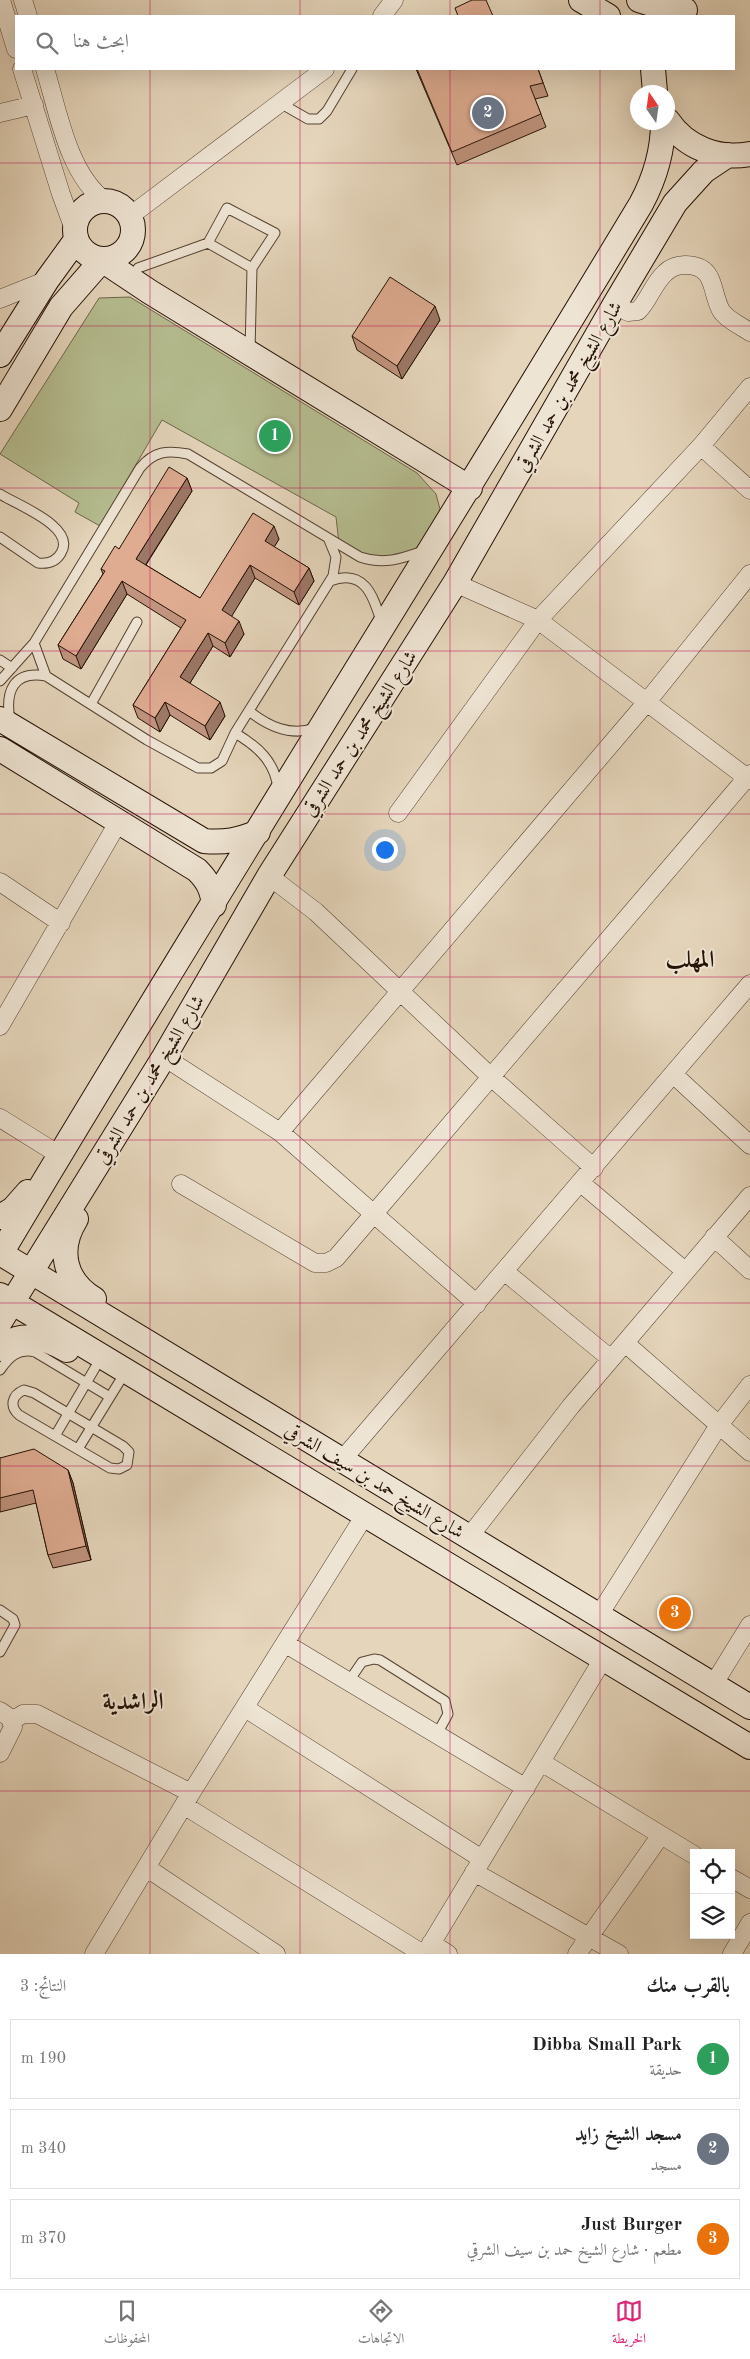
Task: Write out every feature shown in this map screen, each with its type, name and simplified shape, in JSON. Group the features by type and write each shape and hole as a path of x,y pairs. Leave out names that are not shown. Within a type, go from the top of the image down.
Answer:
{"main road":[{"path":"581,0 606,15"},
{"path":"639,0 658,6 689,9"},
{"path":"653,70 654,85"},
{"path":"675,128 691,143 709,152 739,154"},
{"name":"شارع الشيخ محمد بن حمد الشرقي","path":"0,1254 430,549 470,488 648,190 659,161 662,130"},
{"name":"شارع الشيخ محمد بن حمد الشرقي","path":"4,1306 31,1272 164,1057 269,876 455,583 615,304 684,192 704,171 739,154"},
{"path":"0,355 76,236 79,215 92,204 105,201 117,204 131,226 138,268 150,292"},
{"path":"0,409 61,307 102,260 112,259 122,254 129,247 131,226"},
{"path":"76,236 86,254 102,260 150,292 250,351 470,488"},
{"path":"5,722 204,842 222,843 241,840 258,832"},
{"path":"0,749 179,859 206,880 212,891 214,904"},
{"path":"179,859 193,836"},
{"path":"0,1217 13,1209 26,1194 63,1137 82,1118"},
{"path":"112,1141 106,1169 66,1239 65,1253 68,1269 74,1282 85,1294 134,1325 165,1353"},
{"name":"شارع الشيخ حمد بن سيف الشرقي","path":"0,1254 749,1706"},
{"name":"شارع الشيخ حمد بن سيف الشرقي","path":"4,1306 94,1369 119,1383 152,1387 750,1747"},
{"path":"0,1349 19,1339 48,1339 94,1369"},
{"path":"716,1727 734,1730 743,1725 748,1716 749,1706"}],"street":[{"path":"1,0 15,46"},
{"path":"23,0 28,15"},
{"path":"383,15 394,0"},
{"path":"22,70 76,236"},
{"path":"45,70 76,167 91,190 105,201"},
{"path":"131,226 280,103 324,70"},
{"path":"0,113 34,105"},
{"path":"615,304 628,312 638,311 664,274 675,267 689,265 708,275 715,287 719,305 724,314 750,332"},
{"path":"0,299 47,280"},
{"path":"398,813 538,620 701,446 750,387"},
{"path":"701,446 750,490"},
{"path":"280,1132 646,703 750,574"},
{"path":"181,1184 315,1263 326,1263 336,1258 490,1076 749,778 646,703 538,620 455,583"},
{"path":"0,1026 119,821"},
{"path":"269,876 316,912 401,990 490,1076 594,1168"},
{"path":"0,882 61,922"},
{"path":"342,1460 750,984"},
{"path":"164,1057 280,1132 477,1304"},
{"path":"674,1074 750,1145"},
{"path":"0,1118 53,1151"},
{"path":"581,1183 685,1271"},
{"path":"469,1536 571,1406 750,1196"},
{"path":"714,1237 750,1270"},
{"path":"504,1270 611,1359"},
{"path":"625,1343 750,1452"},
{"path":"599,1616 719,1425 750,1385"},
{"path":"94,1954 365,1515"},
{"path":"714,1685 750,1624"},
{"path":"286,1644 526,1788"},
{"path":"427,1950 603,1659"},
{"path":"246,1708 478,1865 619,1954"},
{"path":"0,1752 12,1732 6,1716 37,1714 188,1800 427,1950 448,1954"},
{"path":"542,1762 690,1853"},
{"path":"577,1954 661,1835"},
{"path":"147,1868 276,1954"},
{"path":"735,1880 750,1889"},
{"path":"732,1954 750,1923"}],"lane":[{"path":"280,103 308,119 319,119 327,112 351,70"},
{"path":"138,268 208,243 227,208 275,233 252,268 250,351"},
{"path":"208,243 252,268"},
{"path":"0,681 34,643 140,468 158,452 172,451 188,454 360,557 376,561 401,559 430,549"},
{"path":"0,494 55,526 63,536 63,549 56,559 44,564 38,563 0,537"},
{"path":"5,722 7,699 14,684 29,675 46,676 198,768 211,768 222,761 234,733 330,582 336,564 334,551 329,540"},
{"path":"330,582 336,579 351,579 364,585 373,596 383,626"},
{"path":"91,704 137,622"},
{"path":"34,643 46,676"},
{"path":"0,660 12,668"},
{"path":"249,711 263,722 286,730 311,730 323,725"},
{"path":"234,733 251,742 269,761 278,786 278,799"},
{"path":"0,1370 11,1356 29,1351 94,1369 119,1383 78,1450"},
{"path":"55,1436 94,1369"},
{"path":"24,1390 29,1390 92,1427 127,1448 130,1457 127,1465 114,1470 55,1436 15,1411 13,1406 15,1396 24,1390"},
{"path":"0,1610 13,1619 15,1625 0,1652"},
{"path":"349,1681 362,1662 374,1659 385,1663 445,1701 448,1714 437,1734"}],"green space":[{"path":"130,297 417,473 436,494 441,513 428,537 409,556 373,560 339,544 336,517 162,420 100,526 75,512 79,503 0,454 99,298"}],"building":[{"path":"472,0 486,0 493,15 458,15 455,8"},
{"path":"417,70 538,70 543,83 530,86 541,114 452,152"},
{"path":"390,277 435,306 397,366 352,336"},
{"path":"169,467 187,478 136,559 200,598 253,513 274,526 265,541 309,568 294,592 250,565 222,610 239,621 225,643 208,633 180,677 220,702 205,726 165,702 155,718 133,705 186,620 122,581 76,656 58,645 105,571 101,569 115,546 119,549"},
{"path":"34,1449 68,1470 86,1546 48,1555 33,1490 0,1498 0,1458"}],"place":[{"name":"مسجد الشيخ زايد","path":"488,113"},
{"name":"Dibba Small Park","path":"275,436"},
{"name":"Just Burger","path":"675,1613"}],"district":[{"name":"المهلب","path":"690,959"},
{"name":"الراشدية","path":"133,1701"}]}
